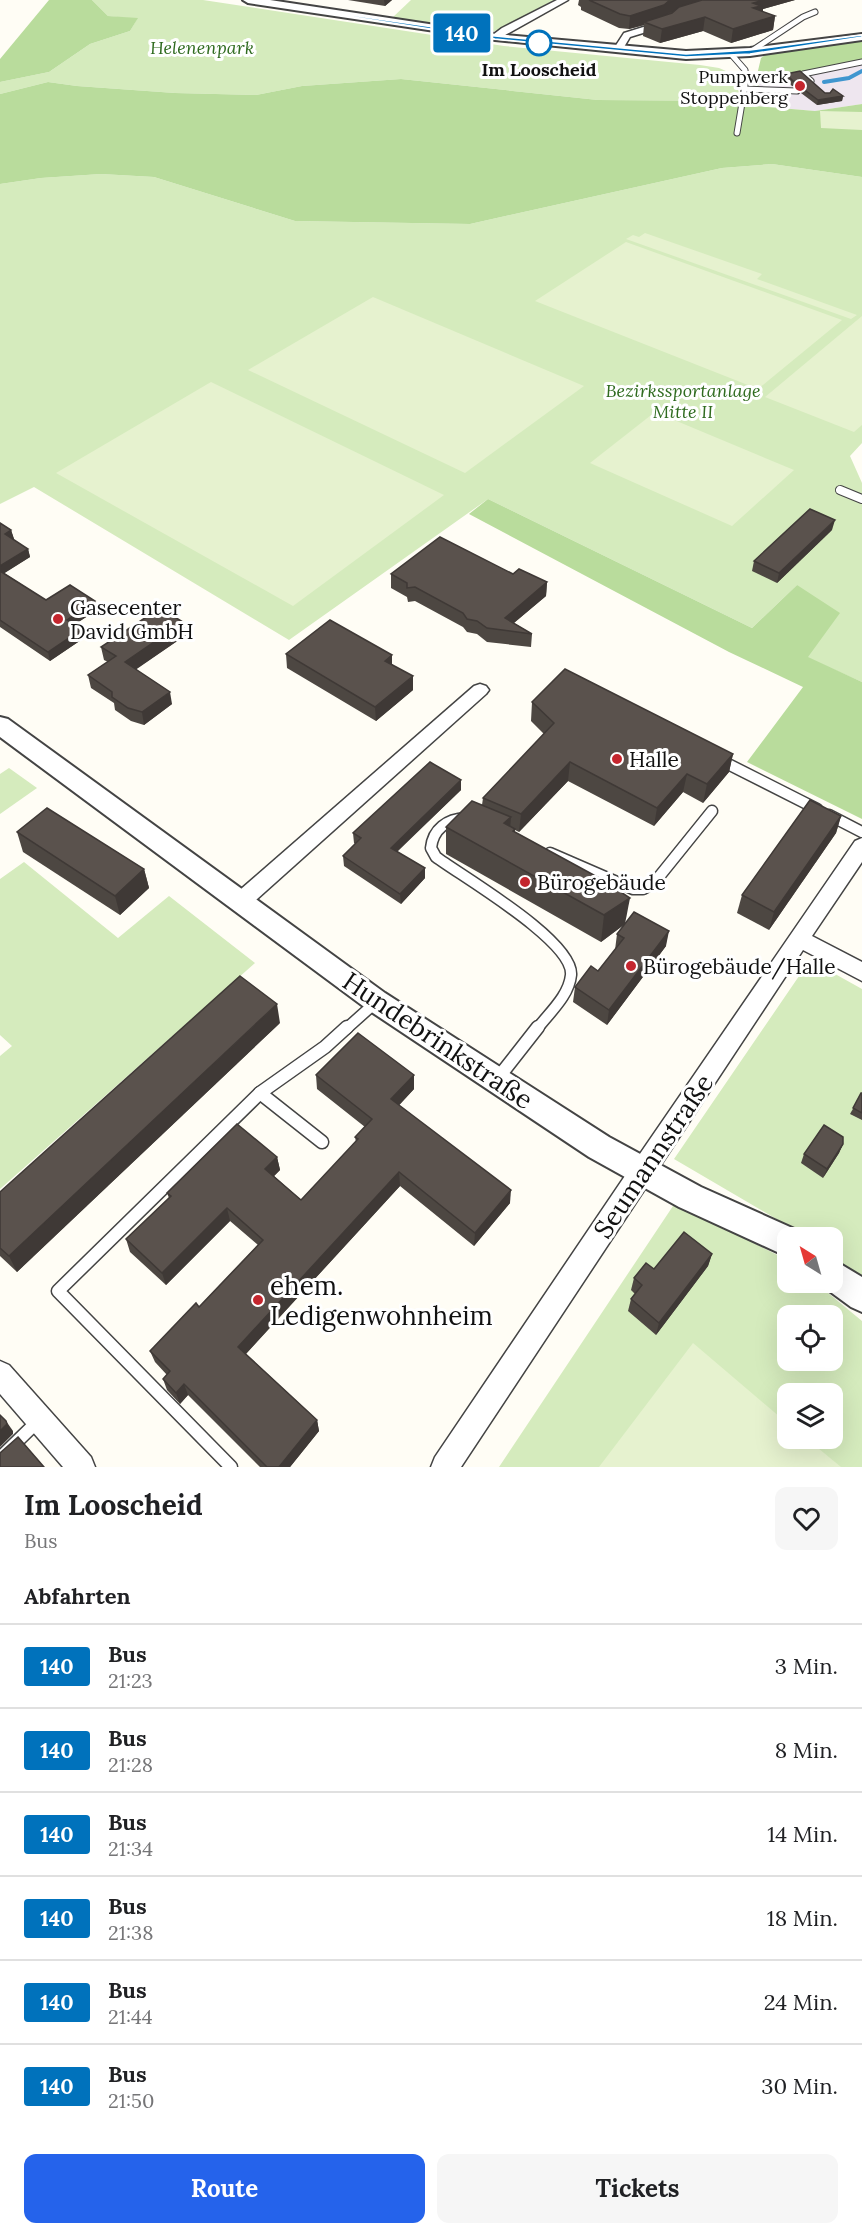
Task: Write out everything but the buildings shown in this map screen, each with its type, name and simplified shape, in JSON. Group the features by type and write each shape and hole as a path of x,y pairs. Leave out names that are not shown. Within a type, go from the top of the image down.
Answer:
{"street":[{"path":"248,0 495,38 686,55 750,52 862,36"},
{"path":"495,38 505,30 564,0"},
{"path":"618,50 627,35 667,23 673,17"},
{"path":"240,902 480,690"},
{"name":"Hundebrinkstraße","path":"0,725 376,1001 598,1147 641,1172 777,1237"},
{"name":"Seumannstraße","path":"445,1467 641,1172 800,939 859,857"},
{"path":"800,939 862,972"},
{"path":"843,1282 862,1296"},
{"path":"0,1374 81,1467"}],"lane":[{"path":"750,52 803,17 815,12"},
{"path":"731,54 745,70 737,133"},
{"path":"819,88 803,74 862,62"},
{"path":"744,90 797,91"},
{"path":"840,490 862,499"},
{"path":"724,762 862,832"},
{"path":"540,848 626,886 643,889 654,883 712,811"},
{"path":"476,820 458,818 441,827 431,840 431,848 436,857 544,934 558,946 569,962 571,972 569,983 554,1008 497,1080"},
{"path":"231,1467 58,1291 260,1093 325,1047 376,1001"},
{"path":"260,1093 322,1142"},
{"path":"0,1458 40,1419"}],"shaded area":[{"path":"862,59 862,104 815,111 756,106 760,77 806,71"}],"green space":[{"path":"49,0 92,0 108,16 138,18 130,31 90,44 49,72 0,82 0,59"},
{"name":"Helenenpark","path":"92,0 203,0 504,46 700,65 719,68 733,74 740,96 738,101 598,100 401,79 302,86 256,95 175,93 48,82 0,94 0,82 49,72 90,44 130,31 137,19 108,16"},
{"path":"411,0 554,0 495,31 482,32 392,18"},
{"path":"862,41 862,59 806,71 760,77 756,106 815,111 862,104 862,177 772,164 722,168 470,224 295,221 154,177 101,174 41,178 0,184 0,94 48,82 175,93 256,95 302,86 401,79 598,100 738,101 740,96 752,96 761,58 765,55"},
{"path":"820,111 862,112 862,130 821,128"},
{"name":"Bezirkssportanlage Mitte II","path":"772,164 862,177 862,443 850,456 862,483 862,682 808,658 797,585 752,628 488,499 289,640 34,487 0,504 0,184 41,178 101,174 154,177 295,221 470,224 722,168"},
{"path":"645,233 762,274 757,279 857,315 851,319 626,239 633,235 639,237"},
{"path":"626,242 842,320 758,389 535,301"},
{"path":"373,297 584,386 465,473 248,370"},
{"path":"862,316 862,425 854,432 765,397"},
{"path":"211,382 444,495 293,606 56,473"},
{"path":"655,412 794,470 732,526 590,463"},
{"path":"488,499 752,628 797,585 840,613 808,657 862,682 862,819 747,762 803,687 729,652 469,514"},
{"path":"9,768 37,788 0,814 0,774"},
{"path":"24,862 118,938 169,896 255,963 0,1189 0,1056 12,1046 0,1035 0,879"},
{"path":"810,960 862,989 862,1279 843,1264 843,1227 790,1227 674,1159"},
{"path":"675,1203 777,1255 777,1293 828,1293 843,1305 777,1305 777,1371 843,1371 843,1305 862,1321 862,1467 499,1467"},
{"path":"693,1343 777,1414 777,1449 819,1449 841,1467 599,1467"}],"waterway":[{"path":"824,82 849,78 862,71"}],"bus line":[{"name":"140","path":"248,0 495,38 686,55 731,54 862,37"}],"place":[{"name":"Im Looscheid","path":"539,43"},
{"name":"Pumpwerk Stoppenberg","path":"800,86"},
{"name":"Gasecenter David GmbH","path":"58,619"},
{"name":"Halle","path":"617,759"},
{"name":"Bürogebäude","path":"525,882"},
{"name":"Bürogebäude/Halle","path":"631,966"},
{"name":"ehem. Ledigenwohnheim","path":"258,1300"}]}
